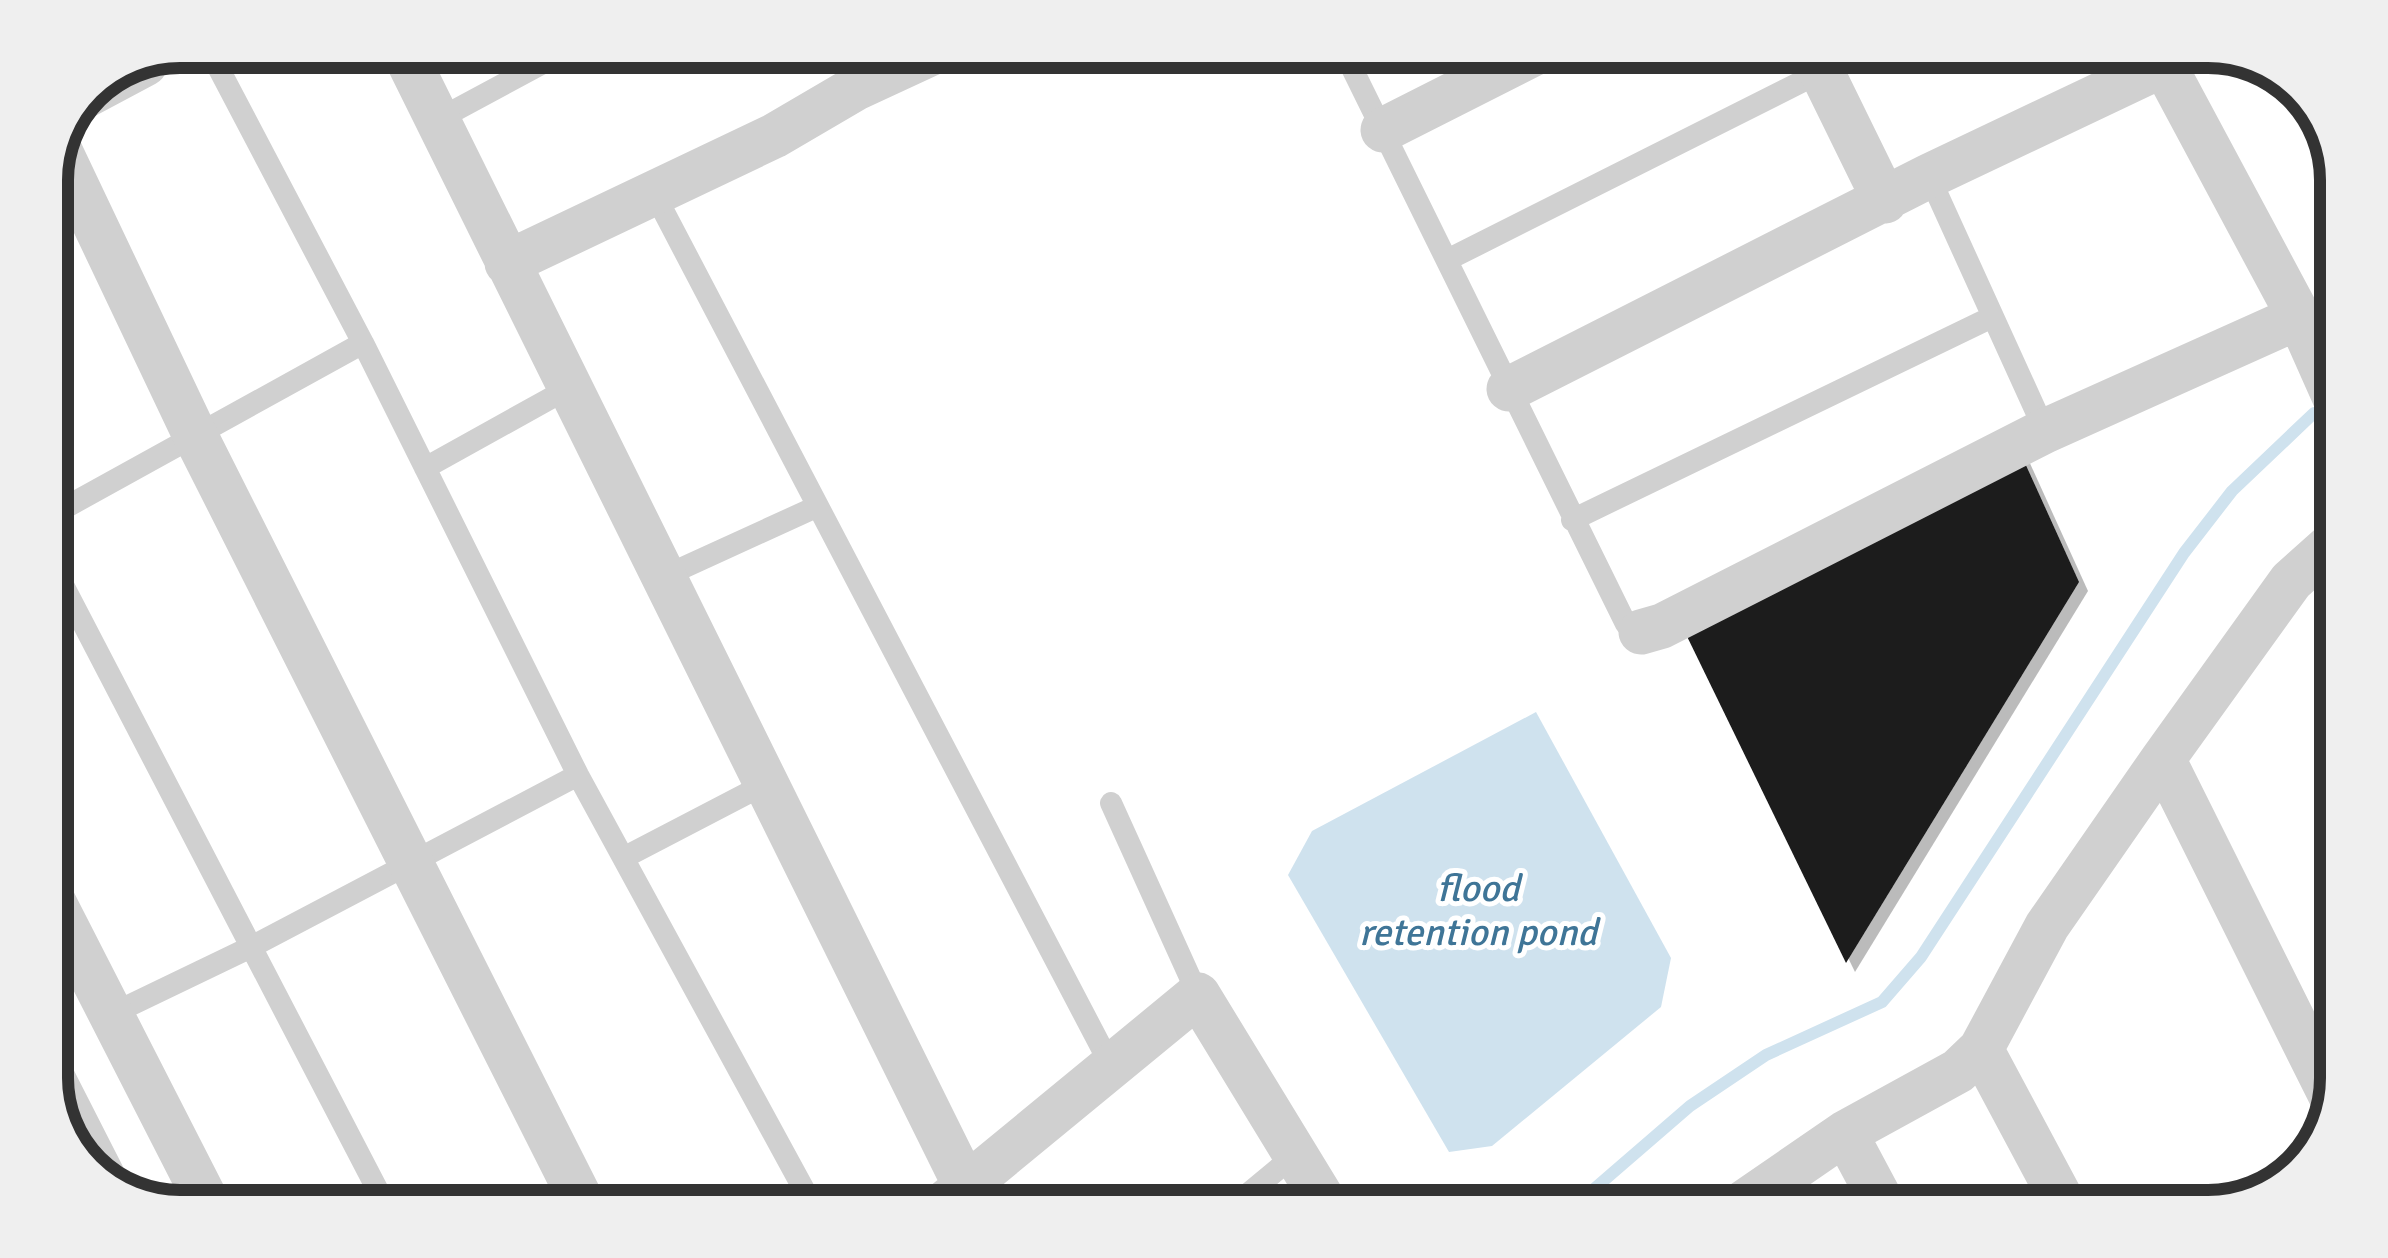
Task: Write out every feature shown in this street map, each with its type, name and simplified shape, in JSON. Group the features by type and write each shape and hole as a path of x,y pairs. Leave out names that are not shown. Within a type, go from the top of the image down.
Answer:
{"street":[{"path":"412,68 769,782 949,1190"},
{"path":"1382,130 1505,68"},
{"path":"1819,68 1884,200"},
{"path":"1509,388 2140,68"},
{"path":"2165,68 2320,355"},
{"path":"507,262 774,136 847,69"},
{"path":"68,169 194,432 576,1190"},
{"path":"1640,632 1662,626 2045,432 2299,317"},
{"path":"1762,1190 1845,1133 1958,1071 1981,1048 2047,926 2290,581 2320,555"},
{"path":"2162,759 2320,1074"},
{"path":"68,928 201,1190"},
{"path":"959,1190 1198,995 1317,1190"},
{"path":"1981,1048 2056,1190"},
{"path":"1845,1133 1876,1190"}],"lane":[{"path":"219,68 364,342 578,774 804,1190"},
{"path":"437,120 534,68"},
{"path":"1352,68 1450,260 1572,520 1626,624 1640,632"},
{"path":"1450,260 1803,68"},
{"path":"1929,176 1990,318 2045,432"},
{"path":"654,193 1110,1064"},
{"path":"1572,520 1990,318"},
{"path":"68,506 194,432 364,342"},
{"path":"425,468 569,388"},
{"path":"665,576 816,507"},
{"path":"68,595 378,1190"},
{"path":"114,1013 251,947 578,774"},
{"path":"625,857 769,782"},
{"path":"1111,803 1198,995"},
{"path":"1253,1190 1296,1154"}],"water":[{"name":"flood retention pond","path":"1536,712 1671,958 1661,1007 1492,1146 1449,1152 1288,875 1312,831"}],"building":[{"path":"2019,450 2079,582 1846,963 1680,622"}],"waterway":[{"path":"1593,1190 1690,1106 1766,1055 1882,1002 1921,957 2184,553 2232,491 2314,413"}]}
